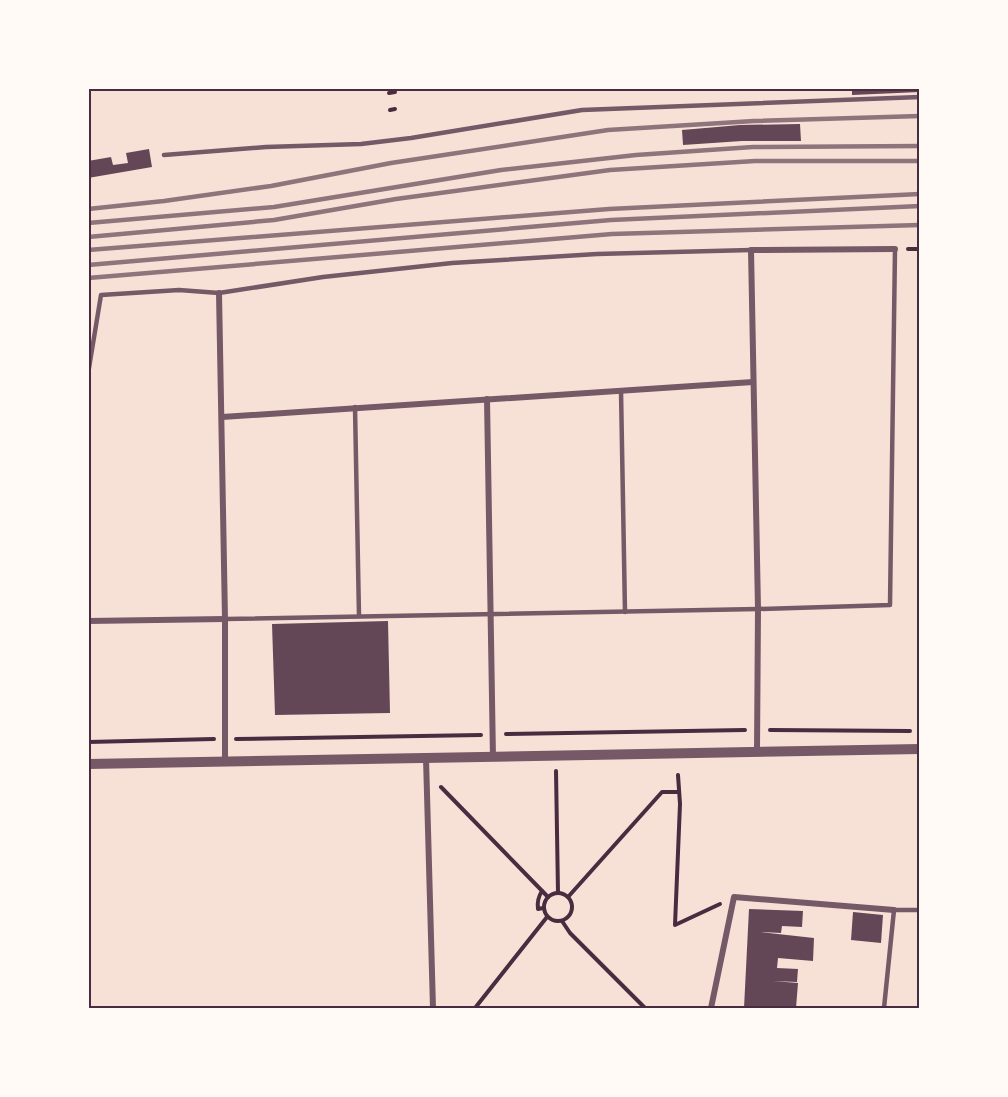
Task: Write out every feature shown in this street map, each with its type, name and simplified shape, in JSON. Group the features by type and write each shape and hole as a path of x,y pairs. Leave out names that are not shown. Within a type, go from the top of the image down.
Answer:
{"street":[{"path":"757,751 758,609 751,250 895,249"},
{"path":"219,293 225,619 225,762"},
{"path":"222,417 753,382"},
{"path":"488,399 493,758"},
{"path":"88,621 225,619"},
{"path":"88,765 920,749"},
{"path":"426,758 433,1008"},
{"path":"711,1008 734,897 894,910"}],"lane":[{"path":"164,155 266,147 361,144 582,110 920,97"},
{"path":"225,619 890,605 895,249"},
{"path":"88,374 101,295 179,290 219,293 323,277 452,263 597,254 751,250"},
{"path":"621,391 625,612"},
{"path":"355,407 358,616"},
{"path":"884,1008 894,910 920,910"}],"path":[{"path":"88,742 757,730 920,731"},
{"path":"678,775 680,804 675,925 734,897"},
{"path":"556,782 558,893"},
{"path":"440,786 548,897"},
{"path":"568,897 662,792 679,792"},
{"path":"542,891 537,906 538,909 543,908"},
{"path":"558,893 568,897 573,909 569,917 562,921 554,921 547,917 543,908 548,897 558,893"},
{"path":"475,1008 547,917"},
{"path":"562,921 570,933 645,1008"}],"building":[{"path":"852,88 920,88 920,92 852,95"},
{"path":"800,124 801,141 742,141 683,145 682,130 740,125"},
{"path":"149,149 152,167 88,178 88,161 111,157 113,165 128,163 126,153"},
{"path":"388,621 390,713 275,715 272,624"},
{"path":"749,909 803,911 802,927 782,926 781,933 760,932 814,938 813,961 778,958 777,968 798,969 797,982 773,981 798,983 796,1008 744,1008"},
{"path":"853,912 883,915 881,943 851,940"}],"railway":[{"path":"88,209 271,186 391,163 608,130 754,121 920,116"},
{"path":"88,223 274,207 501,170 636,155 753,147 920,146"},
{"path":"88,237 274,220 396,199 610,170 755,161 920,161"},
{"path":"88,250 609,209 920,194"},
{"path":"88,265 611,220 920,206"},
{"path":"88,278 612,234 920,225"}]}
